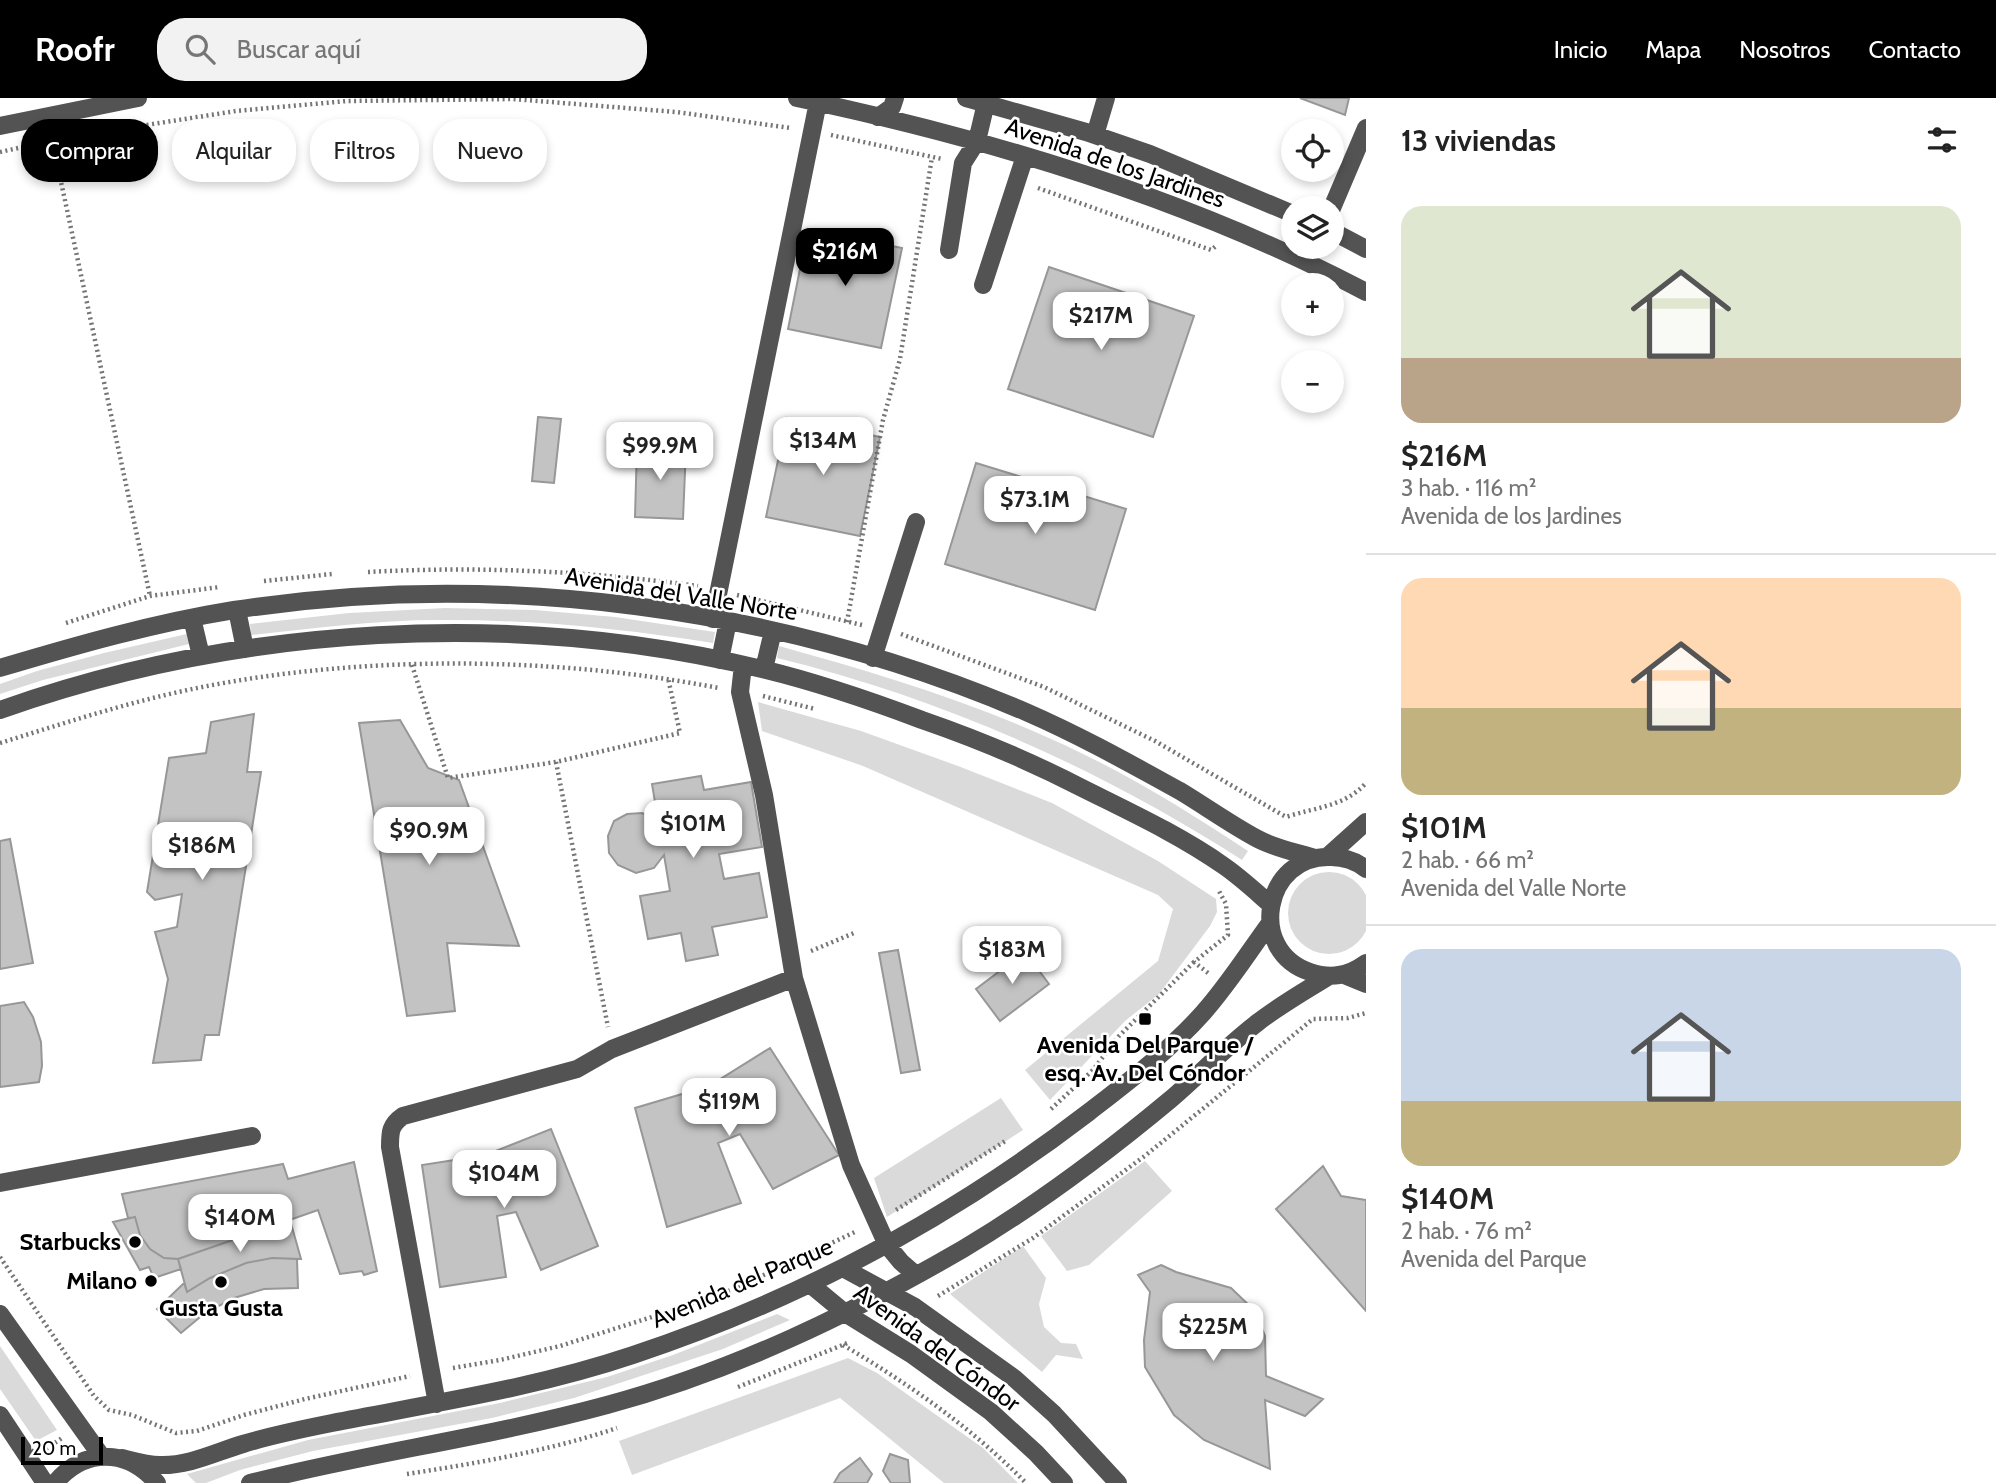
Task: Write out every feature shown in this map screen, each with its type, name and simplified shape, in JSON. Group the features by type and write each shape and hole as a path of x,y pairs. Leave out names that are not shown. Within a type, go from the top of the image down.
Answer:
{"street":[{"path":"0,126 138,98"},
{"name":"Avenida de los Jardines","path":"797,98 977,141 1101,181 1235,231 1366,292"},
{"path":"878,117 892,107 895,98"},
{"name":"Avenida de los Jardines","path":"966,98 1095,135 1209,177 1281,209"},
{"path":"1095,135 1106,98"},
{"path":"720,660 721,620 818,102"},
{"path":"948,250 963,163 977,141 986,103"},
{"path":"1337,196 1366,128"},
{"path":"983,285 1025,156"},
{"path":"1344,237 1366,249"},
{"path":"873,658 916,522"},
{"name":"Avenida del Valle Norte","path":"0,668 97,640 192,618 237,610 383,596 503,595 622,606 721,620 873,658 962,687 1076,735 1183,793 1256,838 1276,847 1321,857 1343,858 1366,869"},
{"path":"237,610 245,649"},
{"path":"192,618 201,656"},
{"path":"764,669 773,631"},
{"path":"0,710 83,684 201,656 376,635 520,635 614,644 720,660 764,669 860,697 991,745 1055,774 1153,825 1223,865 1270,904"},
{"path":"743,664 740,692 764,795 793,969 851,1165 887,1245 916,1275"},
{"path":"1366,822 1321,857 1289,872 1277,886 1270,904 1270,923 1275,941 1286,957 1301,969 1366,984"},
{"name":"Avenida del Parque","path":"102,1457 158,1465 182,1463 268,1436 519,1387 634,1355 810,1284 887,1245 972,1196 1062,1133 1170,1047 1205,1012 1270,923"},
{"path":"250,1483 322,1465 491,1433 609,1404 723,1366 813,1329 916,1275 997,1228 1098,1158 1172,1098 1256,1023 1285,1003 1366,962"},
{"path":"437,1404 390,1147 393,1123 402,1116 577,1069 612,1049 793,969"},
{"path":"0,1183 252,1136"},
{"name":"Avenida del Cóndor","path":"843,1268 927,1314 1014,1378 1054,1414 1118,1483"},
{"name":"Avenida del Cóndor","path":"810,1284 845,1313 911,1354 991,1412 1036,1452 1065,1483"},
{"path":"0,1314 102,1457 83,1461 65,1470 55,1483"},
{"path":"0,1415 45,1483"},
{"path":"122,1458 140,1467 157,1483"}],"path":[{"path":"158,123 236,111 361,101 513,99 676,112 812,131 963,163"},
{"path":"0,152 21,147"},
{"path":"847,622 883,420 900,359 932,157"},
{"path":"1017,180 1211,250 1235,231"},
{"path":"61,182 150,596"},
{"path":"412,665 448,779 556,762 680,733 668,678"},
{"path":"0,743 158,696 308,671 412,665 573,669 668,678 826,712"},
{"path":"556,762 612,1049"},
{"path":"1210,771 1286,817 1311,808 1341,803 1366,783"},
{"path":"1047,1113 1093,1070 1119,1036 1194,962 1228,935 1226,904 1216,886"},
{"path":"793,969 854,933"},
{"path":"1194,962 1224,986"},
{"path":"1256,1023 1274,1050 1313,1019 1348,1018 1366,1013"},
{"path":"0,1257 94,1396 109,1410 132,1415 176,1433 197,1431 305,1399 560,1346 734,1289 876,1222 1016,1135"},
{"path":"734,1289 766,1303"},
{"path":"813,1329 885,1370 934,1404 998,1454 1026,1483"},
{"path":"30,1459 80,1425 109,1410"}],"shaded area":[{"path":"445,608 535,610 615,617 715,632 713,643 548,624 423,620 349,624 251,635 250,624 349,613"},
{"path":"191,633 193,643 43,680 0,694 0,684 37,671"},
{"path":"779,646 931,692 1043,735 1144,786 1248,851 1242,860 1132,795 1075,766 958,715 838,674 777,658"},
{"path":"758,702 861,731 1052,803 1158,861 1216,899 1217,912 1210,926 1159,994 1125,1021 1050,1100 1025,1070 1158,961 1173,909 1158,895 863,766 762,731"},
{"path":"1321,873 1337,873 1352,879 1366,895 1366,931 1352,947 1337,953 1321,953 1306,947 1295,936 1289,921 1289,905 1295,890 1306,879"},
{"path":"1001,1098 1023,1130 887,1217 874,1178"},
{"path":"1145,1161 1172,1191 1089,1265 1067,1271 1041,1236"},
{"path":"1023,1246 1046,1278 1039,1304 1044,1327 1061,1343 1076,1344 1083,1359 1056,1355 1042,1372 950,1294"},
{"path":"777,1314 790,1320 723,1349 574,1398 492,1418 313,1451 240,1470 206,1483 196,1483 187,1474 308,1440 500,1403 607,1377 673,1355"},
{"path":"0,1346 57,1430 36,1441 0,1389"},
{"path":"848,1358 877,1373 983,1448 1018,1483 944,1483 840,1398 632,1475 619,1441"}],"building":[{"path":"1300,98 1349,98 1345,115"},
{"path":"808,229 902,248 881,348 788,329"},
{"path":"1049,267 1194,316 1153,437 1008,389"},
{"path":"538,417 561,419 554,483 532,481"},
{"path":"787,418 880,437 860,536 766,517"},
{"path":"637,446 686,448 683,519 635,517"},
{"path":"976,463 1126,509 1095,610 945,564"},
{"path":"254,714 247,772 261,772 219,1035 205,1035 201,1060 153,1063 168,979 155,932 177,927 182,894 155,900 147,892 169,758 206,753 211,722"},
{"path":"400,720 428,768 459,780 519,946 447,943 455,1011 407,1016 359,723"},
{"path":"701,776 704,790 751,782 762,847 719,854 724,879 759,873 767,917 712,927 718,955 686,961 681,933 648,939 640,896 670,891 664,855 654,868 636,873 618,865 609,853 608,836 614,821 627,814 642,813 658,820 652,784"},
{"path":"10,839 33,963 0,969 0,841"},
{"path":"898,950 920,1070 901,1073 879,953"},
{"path":"1025,952 1049,984 1000,1021 976,989"},
{"path":"24,1002 33,1017 41,1042 42,1066 39,1082 0,1087 0,1006"},
{"path":"770,1048 839,1155 773,1189 740,1134 718,1143 741,1203 667,1227 635,1108 709,1086"},
{"path":"551,1129 598,1246 541,1270 516,1212 497,1216 506,1277 440,1287 422,1165 487,1155 492,1187 505,1185 493,1152"},
{"path":"354,1162 377,1271 364,1275 362,1271 340,1274 318,1210 178,1259 164,1258 150,1249 140,1235 135,1217 128,1218 122,1194 283,1164 288,1179"},
{"path":"1323,1166 1341,1196 1366,1200 1366,1311 1276,1209"},
{"path":"135,1217 140,1235 150,1249 164,1258 178,1259 181,1269 154,1278 149,1267 140,1270 113,1222"},
{"path":"290,1220 301,1259 272,1258 246,1263 210,1278 187,1292 178,1259"},
{"path":"272,1258 297,1259 298,1288 264,1289 234,1298 205,1313 181,1333 157,1309 184,1283 187,1292 210,1278 246,1263"},
{"path":"1161,1265 1231,1288 1255,1311 1265,1336 1266,1376 1323,1399 1305,1416 1265,1400 1270,1469 1204,1440 1174,1415 1145,1367 1144,1340 1150,1292 1138,1275"},
{"path":"890,1454 908,1460 910,1483 891,1483 883,1471"},
{"path":"860,1458 872,1474 867,1483 834,1483 840,1473"}],"place":[{"name":"Avenida Del Parque / esq. Av. Del Cóndor","path":"1145,1019"},
{"name":"Starbucks","path":"135,1242"},
{"name":"Milano","path":"151,1281"},
{"name":"Gusta Gusta","path":"221,1282"}]}
